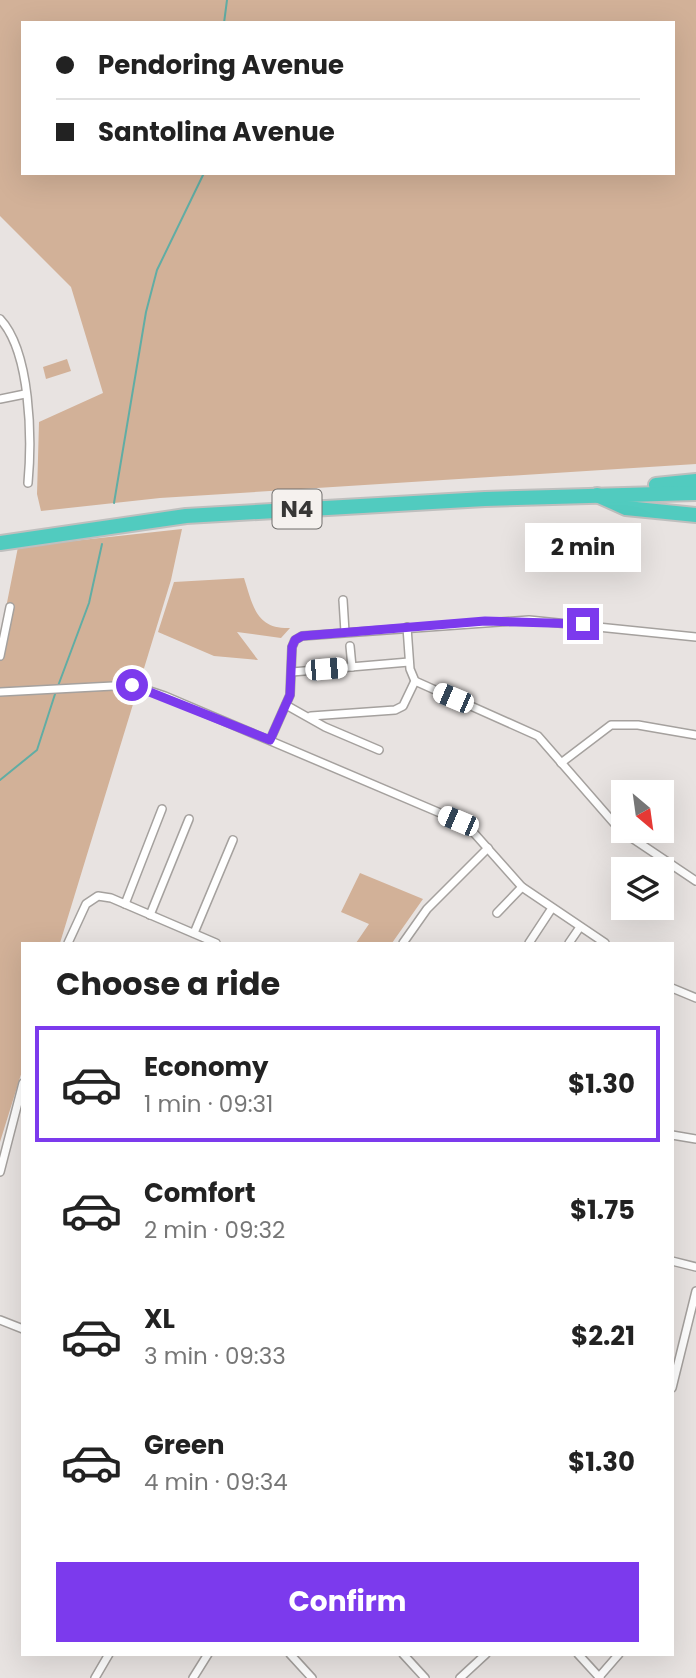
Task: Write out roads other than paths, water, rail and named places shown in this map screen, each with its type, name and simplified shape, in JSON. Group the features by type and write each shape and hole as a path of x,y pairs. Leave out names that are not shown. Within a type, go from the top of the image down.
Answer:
{"highway":[{"path":"596,494 617,489 696,481"},
{"name":"N4","path":"0,543 186,516 596,494 696,493"},
{"path":"596,494 626,508 696,514"}],"street":[{"path":"0,319 15,343 25,394 30,438 27,483"},
{"path":"0,399 25,394"},
{"path":"343,600 345,632"},
{"path":"0,656 10,607"},
{"path":"270,740 286,705 295,640 302,636 529,620 696,637"},
{"path":"311,716 395,710 403,706 415,681 409,662 407,627"},
{"path":"350,646 352,667"},
{"path":"292,672 409,662"},
{"path":"415,681 538,736 620,830 696,881"},
{"path":"0,690 132,685 270,740 466,824 523,887 603,942"},
{"path":"286,705 311,716 325,727 379,750"},
{"path":"561,763 611,725 638,725 696,735"},
{"path":"125,905 162,809"},
{"path":"150,915 189,819"},
{"path":"194,933 233,840"},
{"path":"404,942 427,909 488,848"},
{"path":"497,913 523,887"},
{"path":"68,942 78,917 93,897 108,897 214,942"},
{"path":"529,942 552,908"},
{"path":"570,942 580,927"},
{"path":"674,989 696,998"},
{"path":"0,1172 21,1091"},
{"path":"674,1135 696,1139"},
{"path":"674,1262 696,1267"},
{"path":"674,1370 676,1352 696,1291"},
{"path":"0,1320 21,1328"},
{"path":"95,1678 108,1656"},
{"path":"193,1678 207,1656"},
{"path":"292,1656 311,1677"},
{"path":"405,1656 425,1678"},
{"path":"460,1678 484,1656"},
{"path":"580,1656 599,1678 617,1656"}],"waterway":[{"path":"224,21 227,0"},
{"path":"114,503 146,312 157,270 203,175"},
{"path":"58,686 89,603 102,544"},
{"path":"0,780 37,750 56,691"}]}
